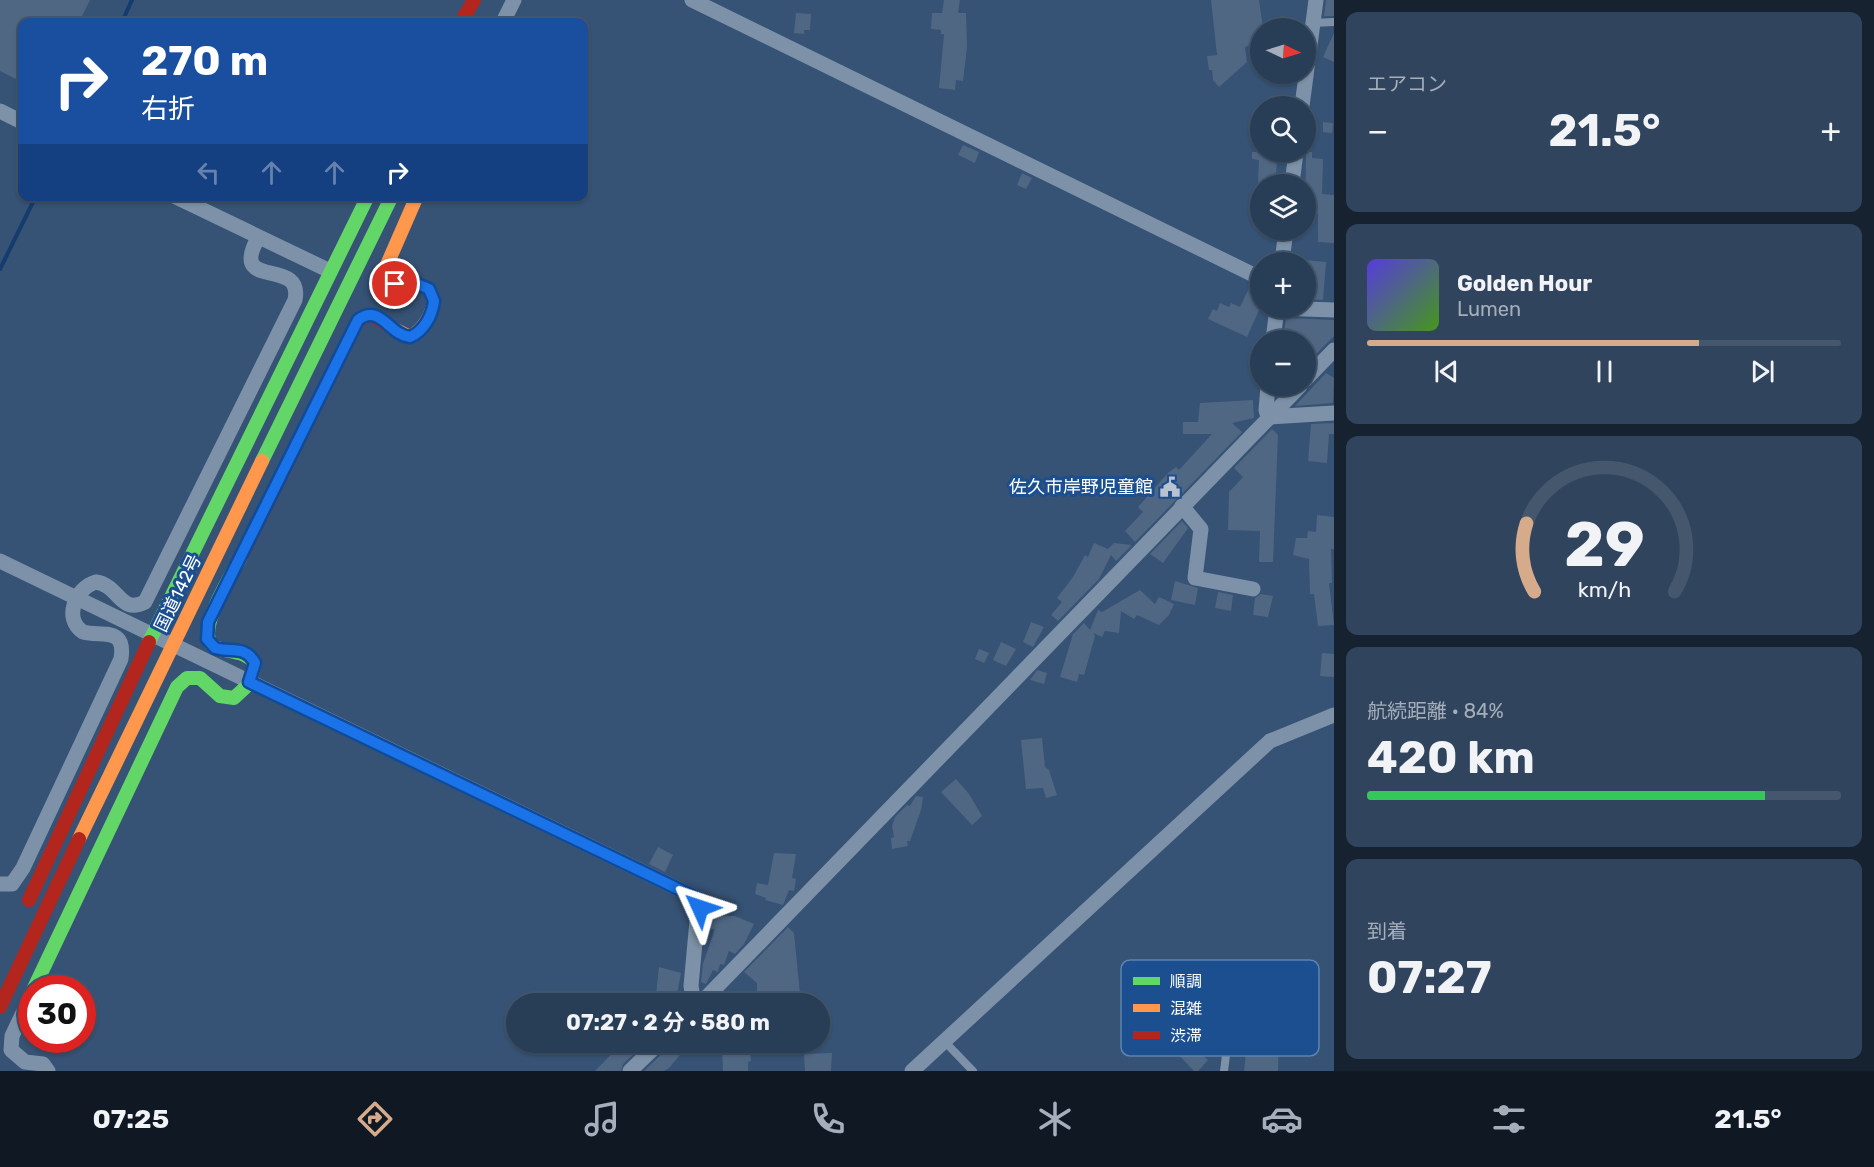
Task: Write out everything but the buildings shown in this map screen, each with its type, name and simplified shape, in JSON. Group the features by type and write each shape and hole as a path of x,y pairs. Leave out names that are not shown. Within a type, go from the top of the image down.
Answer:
{"main road":[{"path":"463,18 474,0"},
{"path":"478,18 487,0"},
{"name":"国道142号","path":"25,908 153,634 365,201"},
{"name":"国道142号","path":"0,1007 172,644 390,201"},
{"path":"40,975 177,687 182,681 194,677 205,681 220,696 234,699 240,696 255,670 252,657 243,650 215,648 207,639 208,622 358,320 368,314 375,315 381,317 397,334 410,337 422,330 428,320 434,301 429,289 417,284 395,284 387,274 386,267 415,201"}],"street":[{"path":"505,18 514,0"},
{"path":"692,0 1250,273"},
{"path":"1314,18 1316,0"},
{"path":"0,111 18,120"},
{"path":"184,201 330,271"},
{"path":"0,884 12,884 23,868 121,659 121,646 114,636 108,633 83,632 74,624 72,615 77,598 84,588 96,582 110,586 122,603 130,607 145,602 150,596 295,300 297,292 287,277 278,273 263,274 251,261 258,238"},
{"path":"1316,309 1334,310"},
{"path":"1316,369 1334,350"},
{"path":"1267,396 1268,417"},
{"path":"711,993 1290,396"},
{"path":"1268,417 1334,413"},
{"path":"1182,506 1201,530 1195,578 1253,588"},
{"path":"0,561 699,899 692,993"},
{"path":"912,1071 1270,741 1334,715"},
{"path":"23,868 40,876"},
{"path":"18,1023 12,1036 11,1050 18,1058 43,1064 48,1071"},
{"path":"630,1071 649,1053"}],"lane":[{"path":"1316,23 1334,22"},
{"path":"945,1042 973,1071"},
{"path":"1224,1071 1226,1056"}],"waterway":[{"path":"124,18 132,0"},
{"path":"0,269 34,201"}],"traffic: fast":[{"path":"149,642 366,201"},
{"path":"262,461 390,201"},
{"path":"40,975 177,687 187,678 200,678 220,696 234,698 249,684 255,663 242,654 217,648 210,642 208,632 210,620 222,591 241,557"}],"traffic: slow":[{"path":"394,329 410,337 415,334 426,322 434,301 429,289 416,284 395,284 387,274 386,267 415,201"},
{"path":"79,839 262,461"}],"traffic: jam":[{"path":"463,18 474,0"},
{"path":"241,557 358,320 372,315 394,329"},
{"path":"29,900 149,642"},
{"path":"0,1007 79,839"}],"place":[{"name":"佐久市岸野児童館","path":"1170,487"}],"route":[{"path":"395,284 417,284 429,289 434,301 428,320 422,330 410,337 397,334 381,317 375,315 368,314 358,320 208,622 207,639 215,648 243,650 252,657 255,670 249,682 699,899 700,908"}]}
